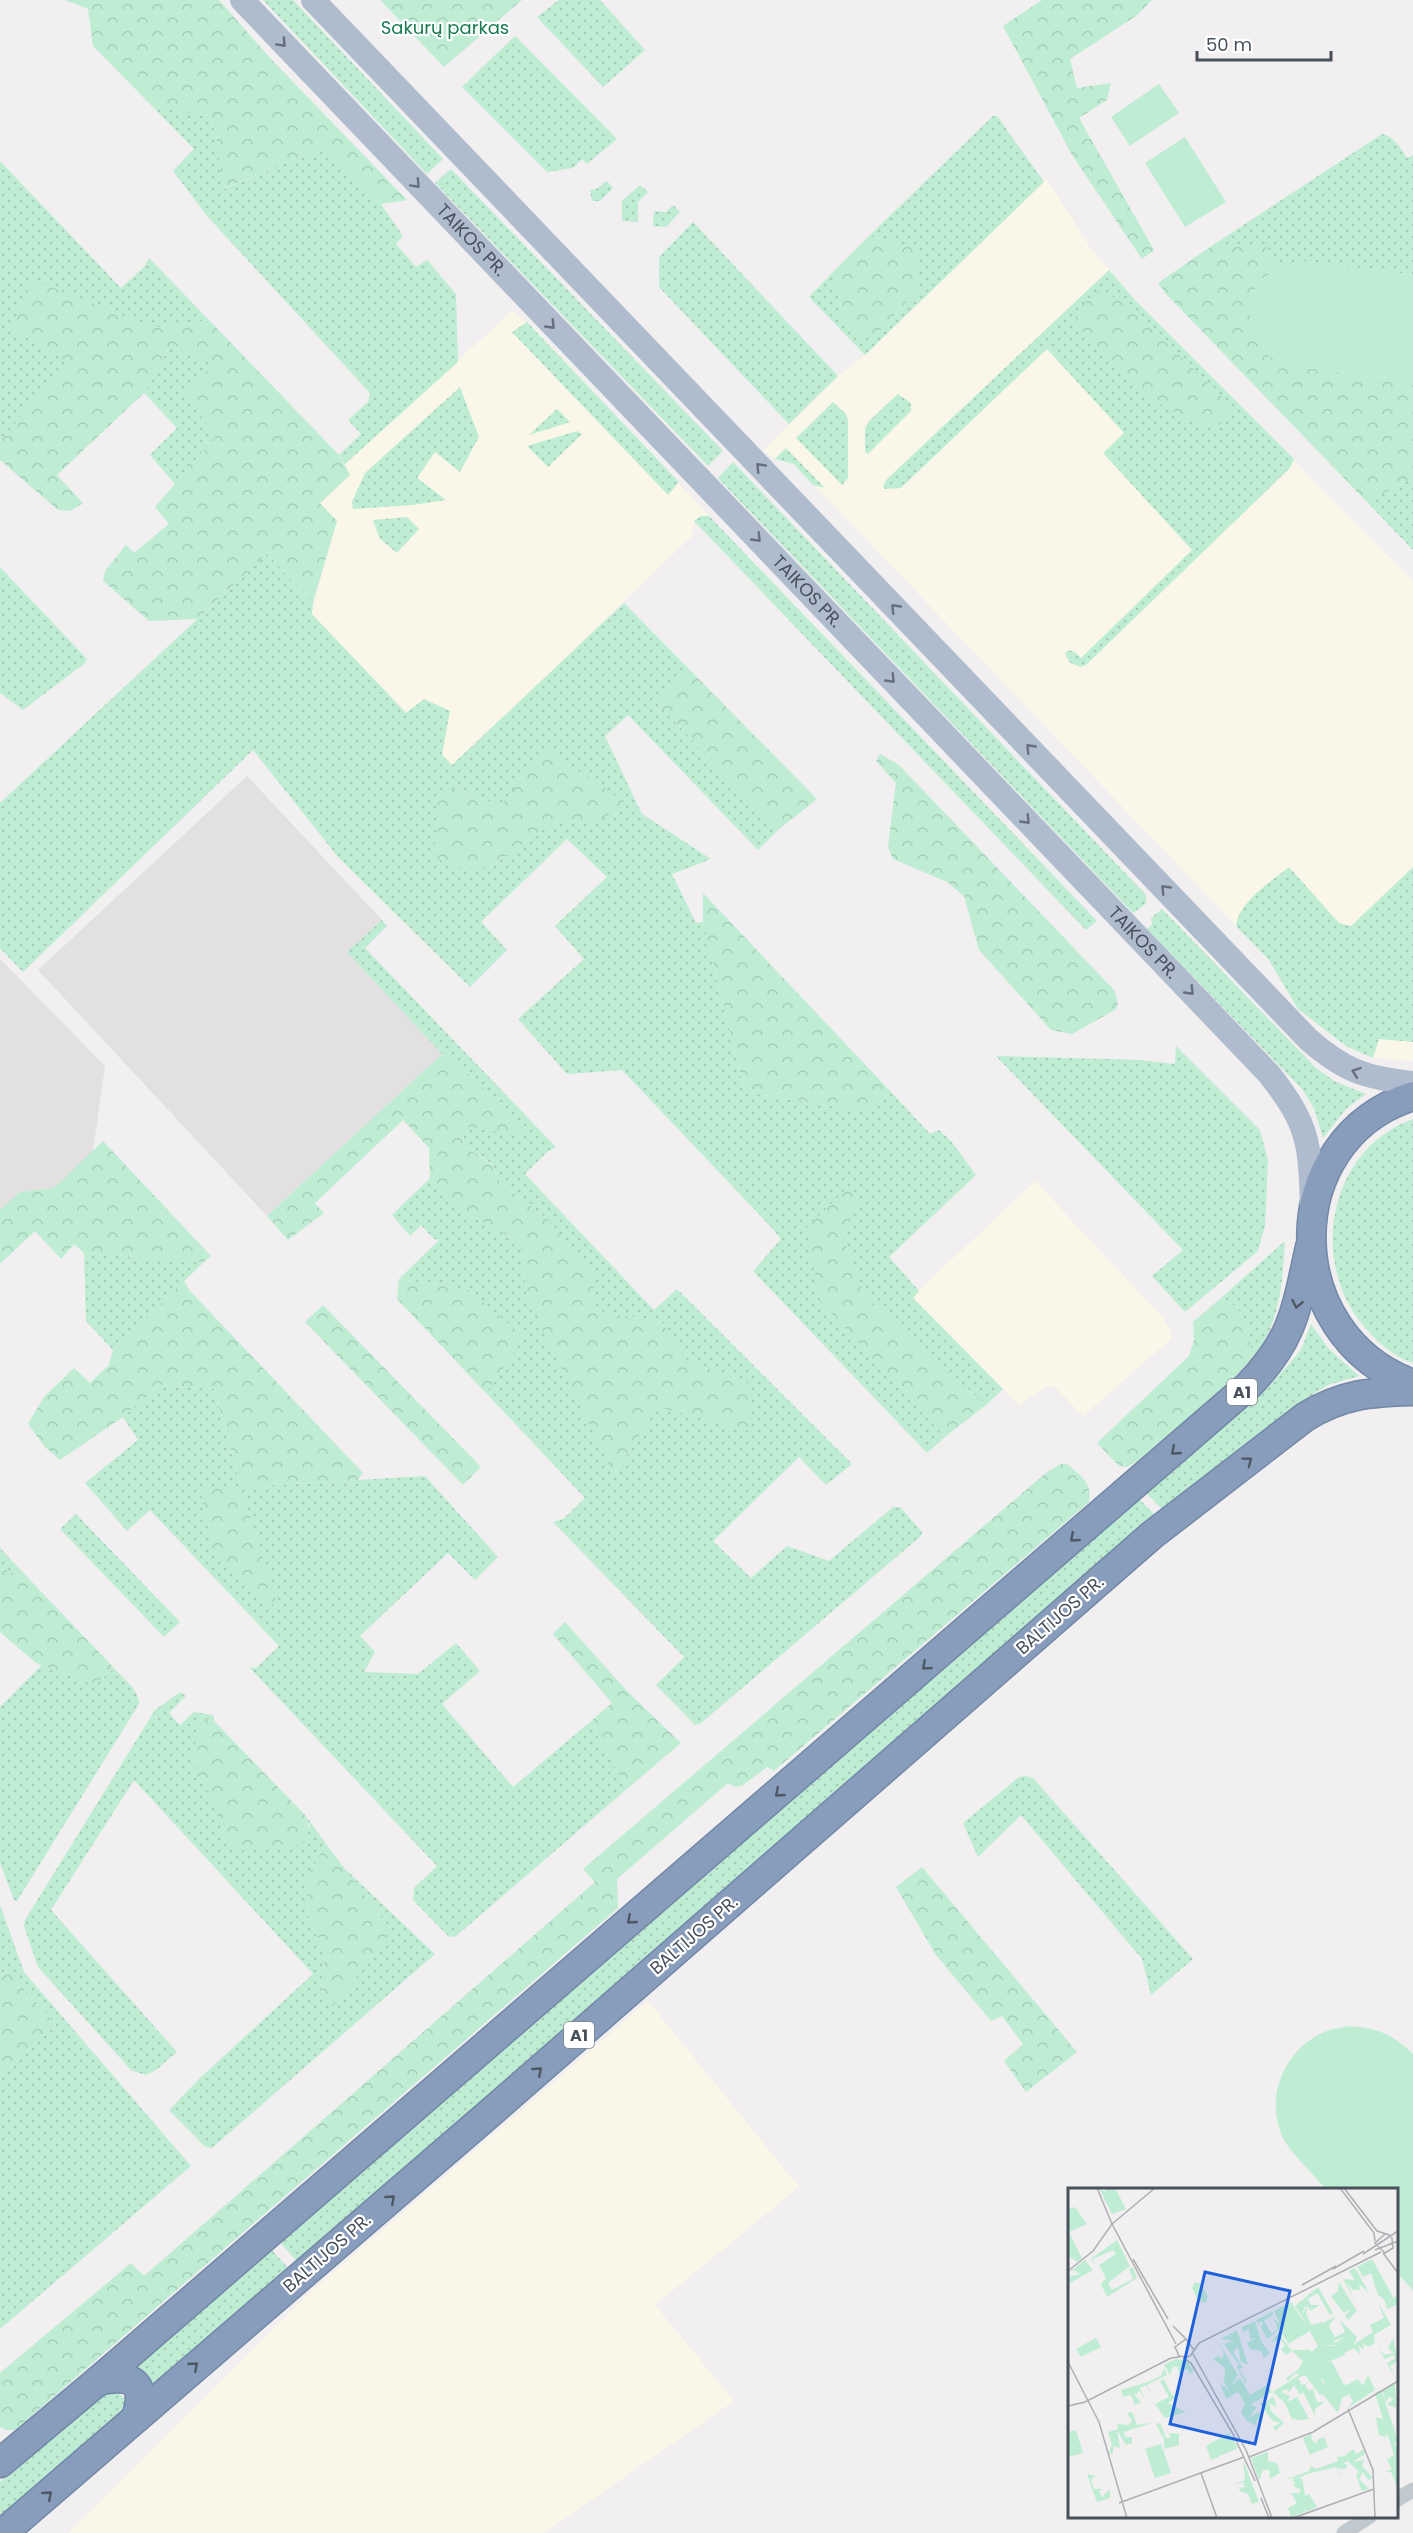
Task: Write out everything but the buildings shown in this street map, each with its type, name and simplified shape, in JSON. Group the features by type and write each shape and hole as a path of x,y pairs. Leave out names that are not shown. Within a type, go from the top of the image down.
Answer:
{"highway":[{"name":"A1","path":"0,2463 98,2381 1247,1387 1266,1368 1281,1347 1294,1318 1310,1247 1312,1212 1327,1170 1352,1135 1386,1108 1413,1096"},
{"name":"A1","path":"1310,1247 1315,1280 1326,1308 1341,1331 1361,1354 1393,1377 1413,1384"},
{"name":"BALTIJOS PR.","path":"3,2533 490,2113 1152,1535 1305,1417 1327,1403 1354,1395 1413,1391"},
{"path":"98,2381 120,2378 131,2380 137,2386 141,2401 136,2418"}],"main road":[{"name":"TAIKOS PR.","path":"242,0 1269,1074 1286,1096 1303,1126 1310,1154 1312,1212"},
{"path":"313,0 1308,1039 1345,1067 1388,1081 1413,1083"}],"street":[{"path":"1398,2499 1413,2490"},
{"path":"1344,2533 1368,2518"}],"shaded area":[{"path":"1047,179 1091,249 1136,301 1413,581 1413,1061 1373,1058 1346,1046 1298,1009 1269,960 794,464 775,459 763,451 838,376 865,355"},
{"path":"512,311 534,328 709,516 701,516 694,521 692,536 452,766 407,713 311,614 337,521 320,504 350,476 345,464"},
{"path":"247,776 382,920 348,953 442,1054 267,1216 38,970"},
{"path":"0,959 105,1066 93,1151 54,1188 20,1192 0,1210"},
{"path":"1035,1181 1162,1317 1171,1331 1171,1339 1083,1416 1055,1387 1045,1387 1019,1405 912,1297"},
{"path":"648,2001 799,2187 655,2305 734,2401 544,2533 68,2533 315,2288"}],"green space":[{"path":"65,0 219,0 271,59 407,200 381,204 326,151 304,155 223,189 216,133 208,116 152,106 93,46 88,9"},
{"path":"263,0 293,0 443,159 427,174"},
{"name":"Sakurų parkas","path":"380,0 522,0 444,67"},
{"path":"559,0 600,0 645,50 603,87 537,17"},
{"path":"1042,0 1152,0 1136,16 1070,59 1077,88 1111,83 1107,100 1079,118 1154,250 1142,259 1072,155 1003,26"},
{"path":"515,36 617,139 587,164 582,159 573,168 547,172 462,87"},
{"path":"1159,84 1179,113 1130,146 1111,117"},
{"path":"152,106 208,116 216,133 224,189 304,155 327,151 381,204 403,236 396,244 416,267 427,260 456,294 458,362 345,464 339,455 361,434 348,420 368,402 370,393 208,217 173,171 194,149"},
{"path":"993,116 997,116 1044,182 865,355 809,297 833,272 844,321 907,246 869,236"},
{"path":"1382,134 1394,140 1407,158 1413,155 1413,275 1301,261 1278,269 1272,253 1266,247 1210,247"},
{"path":"1185,137 1226,202 1185,227 1145,163"},
{"path":"0,161 121,288 145,266 149,258 209,320 154,328 31,280 69,362 0,441"},
{"path":"451,169 723,451 708,466 435,183"},
{"path":"607,181 613,188 600,201 592,201 590,190 596,189"},
{"path":"640,185 648,192 638,202 638,222 622,221 622,201"},
{"path":"673,205 680,212 666,227 653,226 654,211 666,212"},
{"path":"693,222 838,376 789,424 659,287 659,257"},
{"path":"869,236 907,246 918,252 918,289 877,334 863,339 844,321 833,272"},
{"path":"1210,247 1266,247 1272,253 1278,269 1257,282 1283,365 1413,381 1413,478 1367,502 1166,294 1158,283"},
{"path":"1301,261 1413,275 1413,381 1283,365 1261,351 1251,330 1250,305 1257,282 1278,269"},
{"path":"1109,270 1136,301 1294,459 1290,468 1086,665 1080,667 1069,662 1065,653 1069,650 1081,658 1192,550 1103,453 1124,433 1047,349 901,488 885,489 883,486 886,480","holes":["1185,363 1232,407 1230,418"]},
{"path":"31,279 154,328 209,320 339,455 350,475 320,503 337,521 313,602 267,554 197,619 149,621 103,581 105,571 126,545 134,553 169,524 155,507 216,436 184,395 215,362 169,347 144,393 57,475 83,503 70,511 58,510 0,460 0,441 68,362 12,329"},
{"path":"1097,291 1110,295 1125,304 1233,407 1230,418 1213,428 1174,412 1139,388 1079,327 1075,318 1082,305"},
{"path":"527,322 679,482 668,495 512,332"},
{"path":"169,347 215,362 216,436 175,484 150,455 177,428 144,393"},
{"path":"460,387 479,437 460,472 435,452 417,478 446,500 353,509 352,502 365,473"},
{"path":"898,394 911,403 911,411 868,454 865,452 865,428 869,421"},
{"path":"833,402 846,414 848,420 848,478 842,485 796,438"},
{"path":"557,409 570,422 529,435"},
{"path":"577,431 582,434 548,467 527,446"},
{"path":"786,448 825,488 813,485 794,464 775,459"},
{"path":"733,462 1146,895 1146,904 1133,913 718,478"},
{"path":"1413,478 1413,549 1412,549 1367,502"},
{"path":"701,516 709,516 1097,921 1086,930 694,521"},
{"path":"407,517 419,529 397,553 380,539 373,520"},
{"path":"267,554 313,602 312,614 406,713 424,699 450,711 442,755 452,765 624,603 690,670 655,701 778,830 758,850 628,715 605,736 642,814 711,859 672,874 696,923 703,922 745,1092 864,1111 892,1093 930,1134 939,1130 951,1141 976,1175 889,1257 919,1291 913,1298 1003,1389 986,1405 885,1316 863,1292 842,1235 846,1189 820,1300 945,1437 927,1453 753,1271 781,1239 772,1228 622,1070 567,1074 518,1019 584,959 555,926 607,877 567,839 481,922 507,950 470,987 339,858 253,750 23,972 0,948 0,803","holes":["458,789 500,806 511,794 597,824 557,820 490,867"]},
{"path":"0,567 87,659 84,664 23,710 0,693"},
{"path":"690,670 817,799 778,830 655,701"},
{"path":"545,749 624,801 597,824 557,820 490,867 461,868 434,858 439,791 457,789 500,806"},
{"path":"880,754 899,765 1115,991 1118,1005 1115,1010 1072,1034 1051,1030 979,950 964,896 947,882 893,859 888,847 896,783 876,761"},
{"path":"1289,867 1339,923 1351,926 1413,867 1413,1042 1379,1039 1373,1058 1346,1046 1298,1009 1269,960 1236,926 1238,917 1249,900"},
{"path":"703,893 892,1093 864,1111 745,1092 703,922"},
{"path":"1162,909 1316,1068 1336,1082 1366,1094 1347,1108 1323,1138 1314,1108 1302,1089 1147,929 1152,925 1151,918"},
{"path":"382,920 387,926 365,948 556,1147 547,1152 525,1174 654,1310 677,1289 852,1464 826,1485 799,1457 713,1541 751,1578 787,1546 829,1561 893,1507 900,1507 922,1532 921,1536 700,1724 695,1725 656,1685 684,1657 553,1522 563,1519 585,1498 486,1393 523,1338 470,1290 399,1279 439,1240 434,1239 421,1225 410,1236 392,1215 430,1178 466,1214 521,1242 527,1299 615,1473 658,1406 749,1384 687,1361 662,1322 592,1310 550,1221 500,1182 492,1164 463,1145 464,1127 518,1133 525,1127 465,1071 442,1054 347,952"},
{"path":"1176,1046 1260,1130 1268,1161 1265,1226 1258,1251 1185,1312 1152,1276 1183,1250 996,1056 1139,1060 1175,1064"},
{"path":"442,1054 465,1071 525,1127 518,1134 464,1127 463,1145 492,1165 500,1182 550,1221 594,1277 593,1310 662,1322 688,1361 749,1384 748,1431 658,1407 614,1474 527,1299 521,1242 466,1214 430,1178 429,1148 403,1120 315,1203 324,1213 288,1240 267,1216"},
{"path":"1413,1119 1413,1363 1396,1355 1381,1344 1351,1309 1338,1279 1333,1247 1335,1215 1344,1185 1360,1157 1383,1135"},
{"path":"103,1141 211,1256 204,1262 84,1253 74,1244 61,1259 35,1231 0,1264 0,1210 20,1192 54,1188"},
{"path":"846,1189 861,1200 842,1235 863,1292 885,1316 986,1405 945,1437 820,1301 806,1228"},
{"path":"1285,1241 1281,1288 1274,1317 1262,1345 1252,1358 1245,1322 1230,1302 1221,1298"},
{"path":"84,1253 204,1262 113,1350 86,1321"},
{"path":"399,1279 470,1290 524,1338 486,1393 397,1299"},
{"path":"184,1281 189,1290 363,1473 358,1480 241,1487 214,1389 161,1385 123,1417 60,1460 45,1447 28,1424 44,1397 74,1368 90,1383 109,1365 113,1350"},
{"path":"1221,1298 1236,1308 1245,1322 1252,1358 1230,1383 1136,1462 1127,1467 1119,1466 1097,1443 1189,1356 1194,1340 1193,1322"},
{"path":"323,1305 481,1467 463,1485 305,1322"},
{"path":"1311,1324 1328,1348 1359,1376 1328,1385 1301,1402 1168,1515 1146,1493 1268,1388 1301,1350"},
{"path":"161,1385 214,1389 241,1487 425,1476 498,1557 475,1580 448,1553 360,1636 375,1652 364,1672 418,1674 456,1643 480,1671 442,1704 513,1787 590,1722 627,1789 456,1936 447,1935 413,1900 414,1888 437,1866 249,1667 256,1668 279,1646 150,1510 127,1531 85,1483 138,1440 123,1417"},
{"path":"1061,1464 1067,1464 1084,1480 1089,1490 1089,1502 774,1771 767,1767 742,1786 735,1787 728,1783 617,1879 618,1908 15,2430 0,2427 0,2373 131,2263 144,2276 595,1882 583,1869 1047,1472"},
{"path":"241,1487 279,1610 213,1553 200,1490"},
{"path":"1139,1499 1161,1521 299,2264 279,2241"},
{"path":"76,1514 180,1622 164,1637 60,1529"},
{"path":"0,1548 30,1580 0,1568"},
{"path":"0,1568 30,1580 114,1668 95,1685 36,1663 0,1632"},
{"path":"565,1622 626,1690 681,1743 627,1789 590,1722 612,1703 553,1634"},
{"path":"42,1665 95,1685 114,1668 134,1689 139,1704 17,1901 14,1900 0,1863 0,1707"},
{"path":"180,1692 186,1696 169,1713 180,1725 194,1712 213,1715 215,1722 205,1719 194,1763 196,1774 218,1806 226,1843 310,1827 306,1816 326,1844 305,1882 309,1918 325,1951 321,1991 390,1929 343,1867 435,1954 212,2148 205,2147 169,2110 200,2078 313,1974 134,1780 51,1910 177,2052 156,2070 146,2075 131,2070 38,1967 24,1926 25,1920 155,1710"},
{"path":"205,1719 215,1722 306,1816 308,1832 301,1845 237,1851 226,1843 218,1806 196,1774 194,1763 196,1730"},
{"path":"1019,1777 1033,1778 1193,1959 1151,1995 1142,1959 1021,1815 978,1857 963,1823"},
{"path":"326,1844 390,1929 384,1944 333,2006 324,2002 321,1991 325,1951 309,1918 305,1881"},
{"path":"922,1867 1077,2052 1026,2092 1004,2061 1023,2044 1002,2016 991,2021 936,1955 896,1887"},
{"path":"0,1905 24,1972 191,2166 0,2329 0,2075 56,2025 6,1970 0,1976"},
{"path":"7,1970 56,2025 0,2075 0,1976"},
{"path":"1349,2026 1368,2028 1398,2041 1413,2054 1413,2291 1398,2273 1398,2188 1325,2188 1290,2148 1282,2136 1277,2121 1277,2091 1288,2063 1309,2041 1332,2030"},
{"path":"270,2248 291,2271 153,2388 131,2370"},
{"path":"103,2392 118,2392 125,2399 126,2410 0,2522 0,2482"}]}
